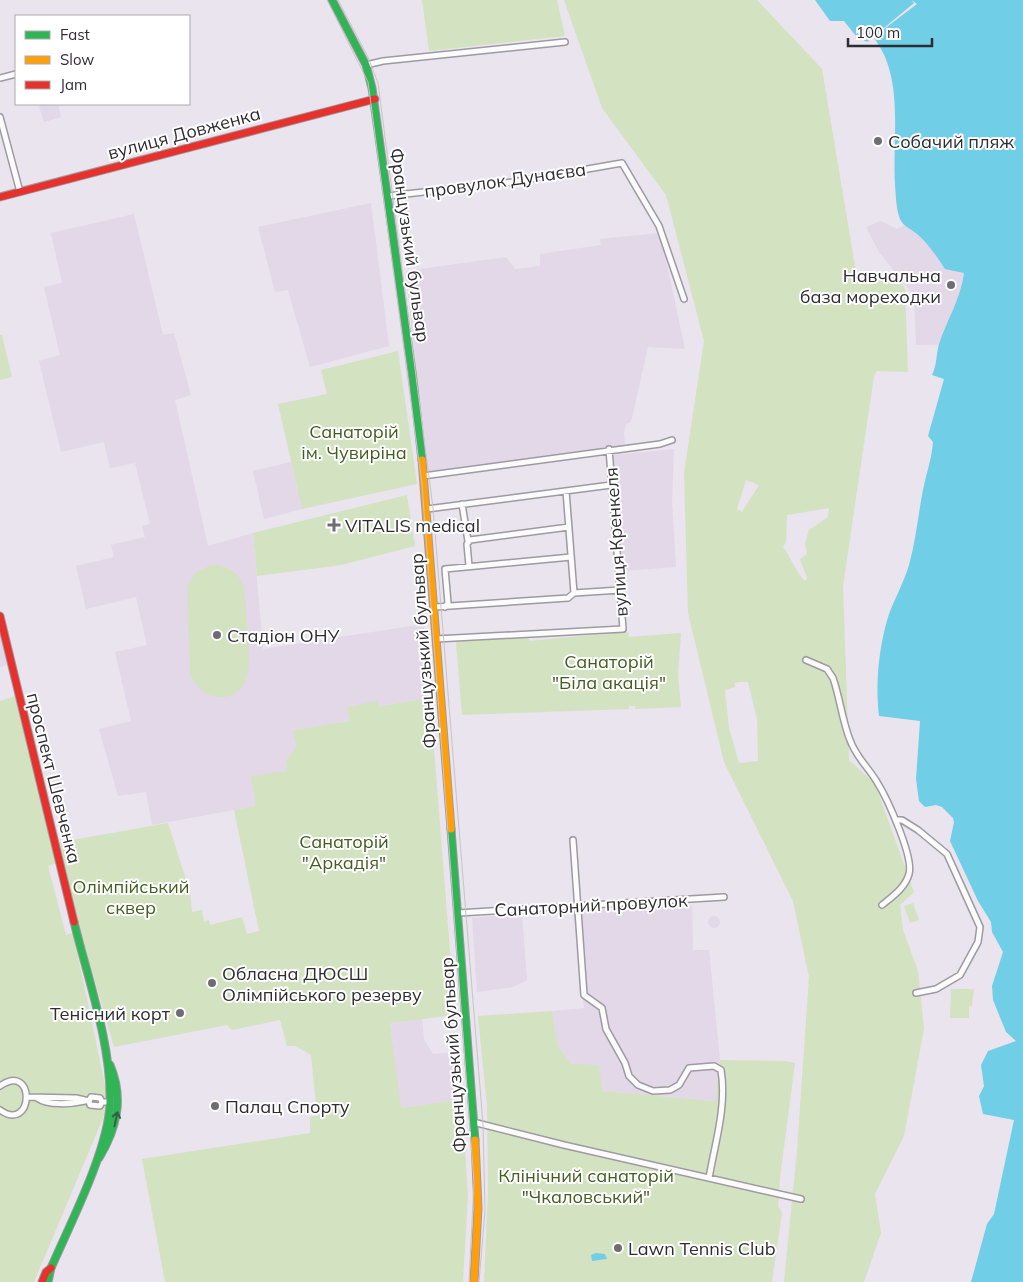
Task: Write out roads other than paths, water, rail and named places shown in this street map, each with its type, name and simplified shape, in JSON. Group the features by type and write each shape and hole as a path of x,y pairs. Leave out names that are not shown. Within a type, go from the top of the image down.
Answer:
{"street":[{"name":"Французький бульвар","path":"332,0 366,65 375,100 413,379 435,607 473,1122 478,1208 474,1282"},
{"path":"366,65 383,61 565,42"},
{"path":"0,78 15,74"},
{"name":"вулиця Довженка","path":"0,197 375,100"},
{"path":"0,117 20,192"},
{"name":"провулок Дунаєва","path":"388,196 513,182 622,163 659,226 684,299"},
{"path":"423,476 609,449 660,444 672,440"},
{"name":"вулиця Кренкеля","path":"436,639 623,629 609,449"},
{"path":"427,509 611,485"},
{"path":"566,491 574,593"},
{"path":"462,504 468,541 469,566"},
{"path":"468,541 569,527"},
{"path":"445,607 448,603 445,568 571,557"},
{"path":"435,607 568,598 574,593 620,590"},
{"name":"проспект Шевченка","path":"0,616 109,1064 110,1105 96,1162 51,1268 48,1282"},
{"path":"806,660 827,669 833,678 849,739 860,761 877,781 896,820 910,872 904,886 882,905"},
{"path":"896,820 902,820 918,830 947,854 980,927 978,942 960,975 936,989 916,993"},
{"path":"573,840 584,995 602,1008 606,1029 625,1063 629,1076 647,1090 661,1092 675,1088 689,1068 714,1066 721,1070 723,1084 721,1116 708,1178"},
{"name":"Санаторний провулок","path":"458,913 724,897"},
{"path":"0,1086 5,1082 17,1082 25,1088 28,1097 26,1106 20,1112 8,1114 0,1110"},
{"path":"28,1097 76,1098 87,1101 90,1105 100,1106 104,1102"},
{"path":"473,1122 564,1145 801,1198"},
{"name":"проспект Шевченка","path":"42,1282 46,1272 51,1268"}],"water":[{"path":"815,0 1023,0 1023,1282 971,1282 987,1224 994,1214 1014,1120 983,1114 979,1096 984,1086 981,1065 988,1051 1016,1041 1006,1032 993,1000 992,986 1003,952 992,932 991,922 978,901 950,841 954,822 953,818 942,807 936,805 925,807 919,801 916,779 920,721 879,716 878,704 879,665 883,639 889,614 909,565 933,442 928,436 944,379 932,375 939,344 957,300 964,273 945,269 925,242 905,226 900,219 895,185 895,108 893,88 890,70 883,53 873,37 867,42 856,36 844,21 830,21"},
{"path":"596,1253 605,1254 607,1259 592,1261 591,1255"}],"tram line":[{"path":"327,0 368,82 422,484 474,1182 469,1282"},
{"path":"338,0 368,57 378,83 433,508 483,1124 485,1211 479,1282"}],"place":[{"name":"Собачий пляж","path":"878,141"},
{"name":"Навчальна база мореходки","path":"951,285"},
{"name":"VITALIS medical","path":"334,525"},
{"name":"Стадіон ОНУ","path":"217,635"},
{"name":"Обласна ДЮСШ Олімпійського резерву","path":"212,983"},
{"name":"Тенісний корт","path":"180,1013"},
{"name":"Палац Спорту","path":"215,1106"},
{"name":"Lawn Tennis Club","path":"618,1248"}],"park label":[{"name":"Санаторій ім. Чувиріна","path":"354,441"},
{"name":"Санаторій \"Біла акація\"","path":"609,671"},
{"name":"Санаторій \"Аркадія\"","path":"344,851"},
{"name":"Олімпійський сквер","path":"131,896"},
{"name":"Клінічний санаторій \"Чкаловський\"","path":"586,1185"}]}
